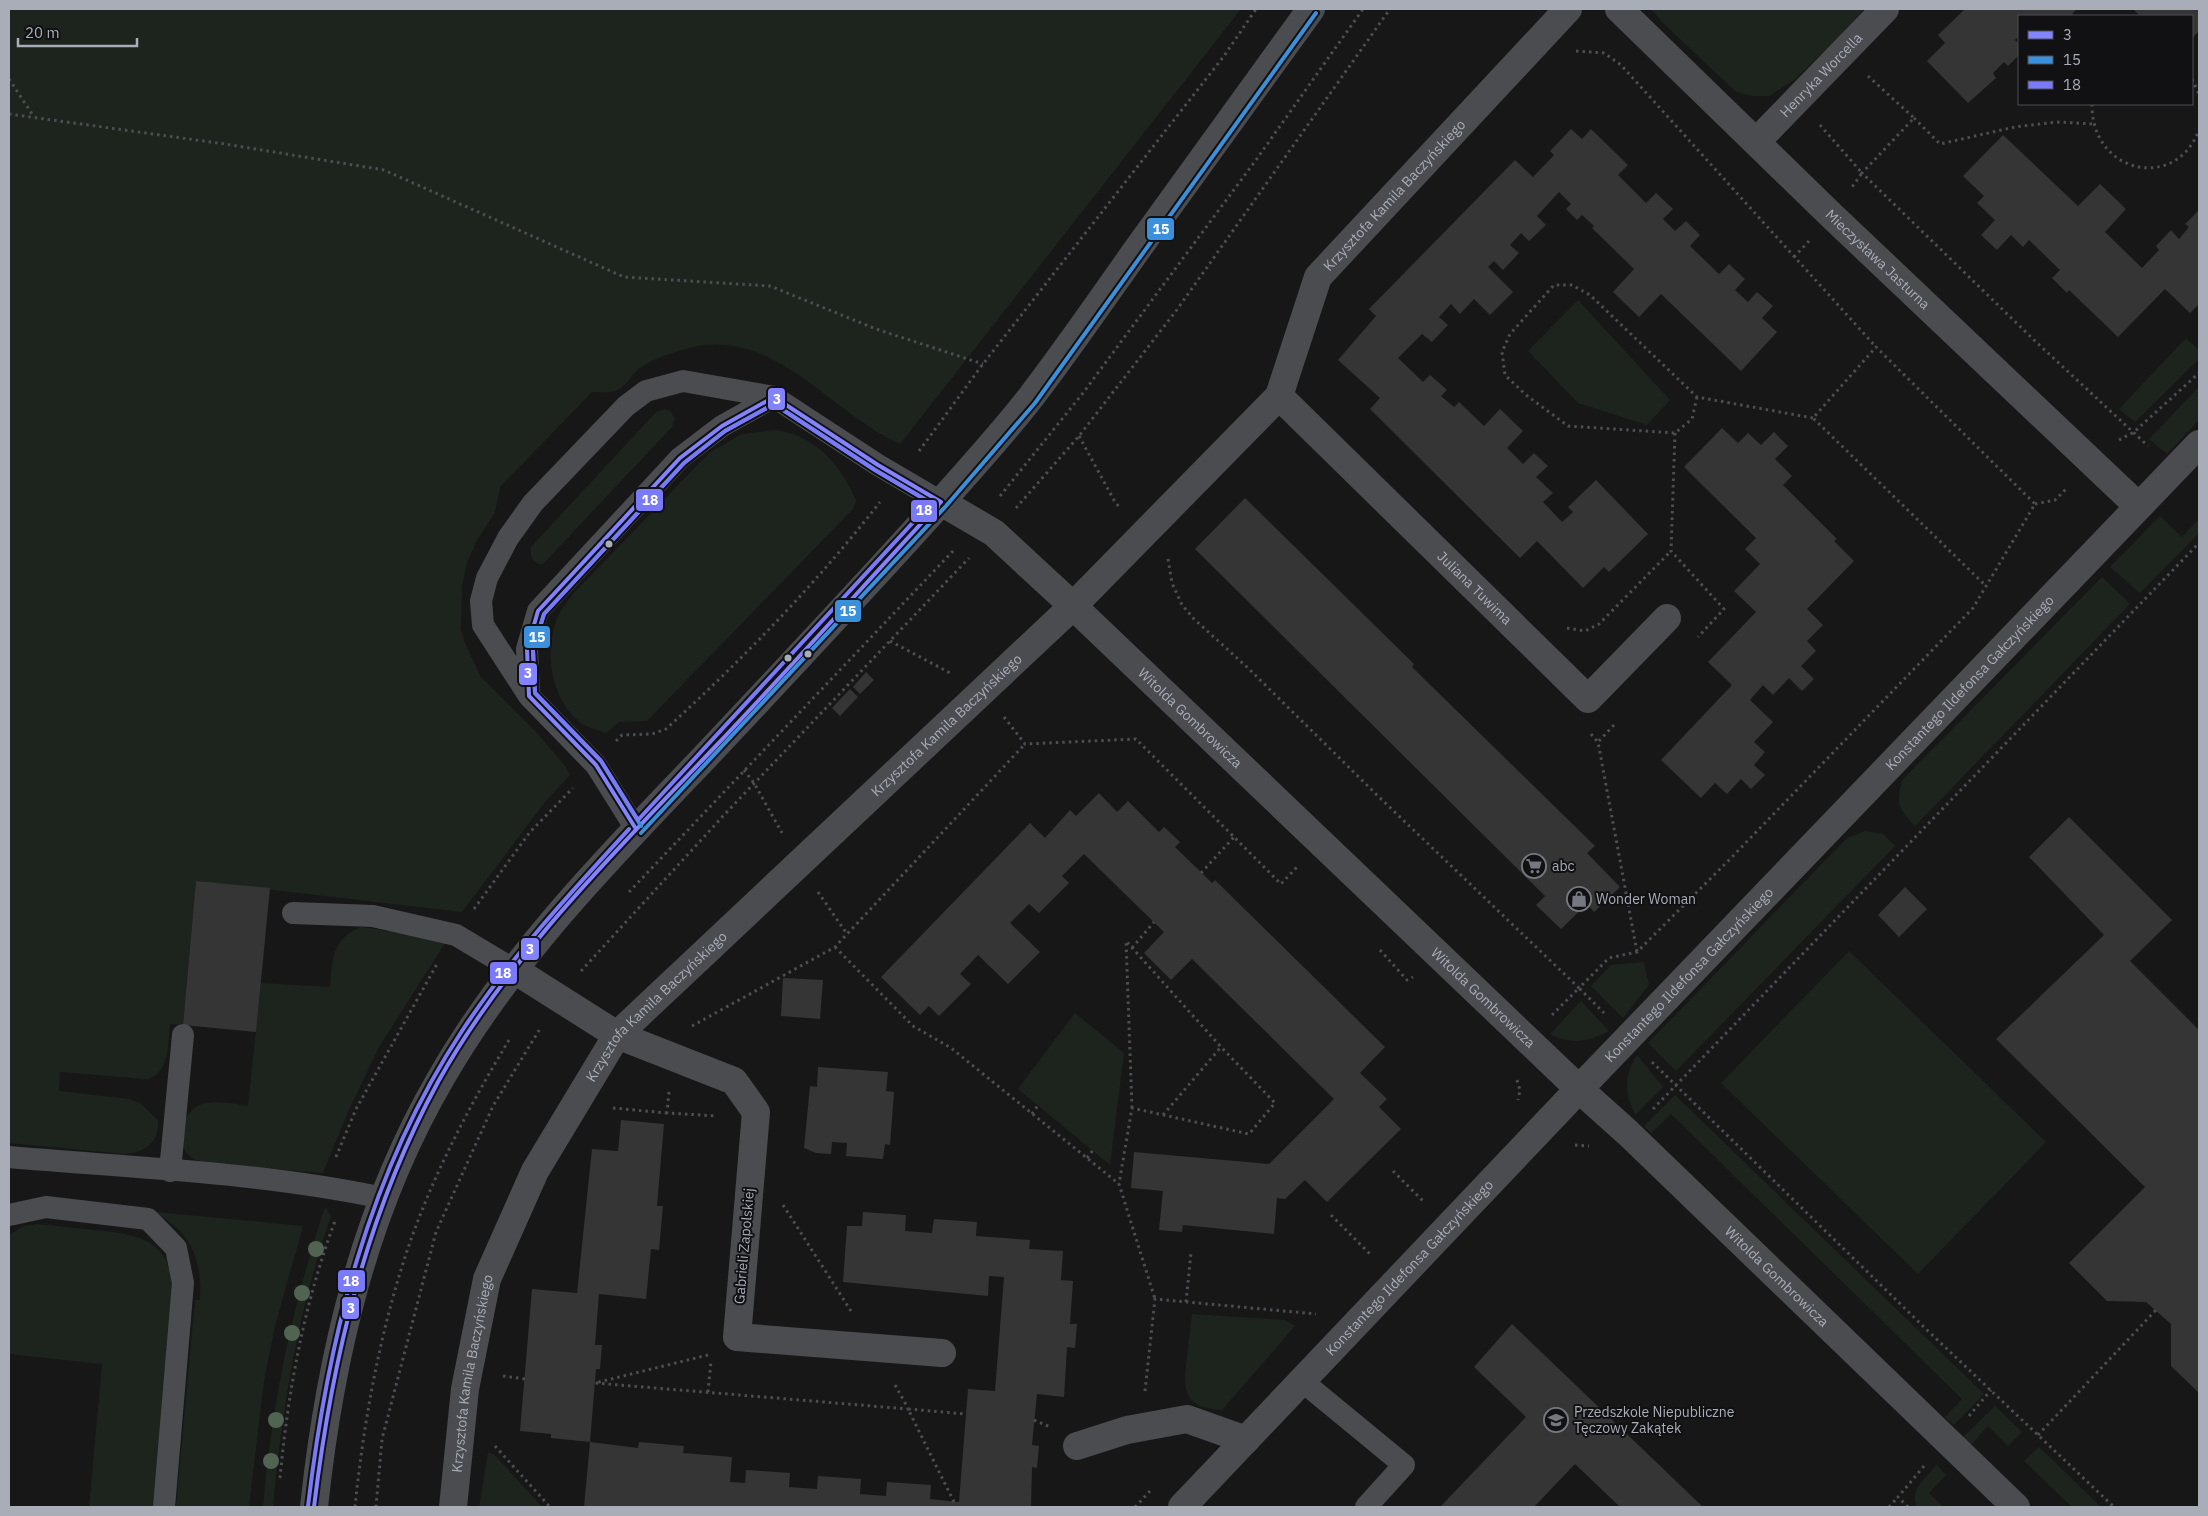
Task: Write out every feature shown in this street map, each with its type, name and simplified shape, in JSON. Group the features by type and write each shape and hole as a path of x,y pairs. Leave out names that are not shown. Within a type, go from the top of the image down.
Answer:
{"street":[{"path":"314,1507 322,1436 336,1354 356,1276 383,1198 410,1139 440,1079 474,1024 513,969 636,829 941,502 1030,399 1311,9"},
{"name":"Krzysztofa Kamila Baczyńskiego","path":"453,1507 465,1389 487,1279 535,1171 617,1035 1072,606 1279,396 1318,277 1568,9"},
{"name":"Mieczysława Jasturna","path":"1620,9 1832,216 2138,506"},
{"name":"Henryka Worcella","path":"1757,141 1885,9"},
{"name":"Juliana Tuwima","path":"1279,396 1588,700 1667,618"},
{"name":"Konstantego Ildefonsa Gałczyńskiego","path":"1182,1507 1579,1089 2199,444"},
{"name":"Witolda Gombrowicza","path":"941,502 985,528 1072,606 1642,1147 2016,1507"},
{"name":"Gabrieli Zapolskiej","path":"513,969 617,1035 734,1081 756,1112 737,1337 942,1354"},
{"path":"1077,1446 1128,1430 1187,1419 1246,1440"}],"lane":[{"path":"636,829 596,765 529,696 483,625 481,601 487,578 504,546 533,503 626,406 646,391 684,382 774,397 899,478 941,502"},
{"path":"529,696 527,649 538,611 680,458 722,426 774,397"},
{"path":"293,913 374,916 456,935 513,969"},
{"path":"170,1171 183,1035"},
{"path":"9,1157 324,1186 383,1198"},
{"path":"9,1215 46,1207 148,1219 176,1248 183,1283 164,1507"},
{"path":"1302,1381 1404,1465 1366,1507"}],"path":[{"path":"324,1186 356,1109 428,977 530,832 596,765 622,735 652,734 666,729 735,665 843,549 899,478 982,364 1224,56 1256,9"},
{"path":"628,893 944,561 985,528 1256,160 1362,9"},
{"path":"376,1507 382,1439 436,1232 493,1106 559,999 588,962 985,528 1079,436 1176,311 1390,9"},
{"path":"1079,436 1115,502 1145,532 1168,560 1172,583 1182,606 1579,988 1609,958 1637,952 1738,851 1972,608 2035,504 1876,347 1621,65 1604,53 1568,51"},
{"path":"1862,70 1940,144 2015,126 2057,122 2093,124"},
{"path":"9,79 34,117"},
{"path":"2198,86 2199,94"},
{"path":"2092,105 2093,124 2100,142 2113,156 2130,165 2148,168 2167,164 2184,155 2199,131"},
{"path":"9,114 225,144 384,170 624,277 770,286 876,329 982,364"},
{"path":"1814,118 1862,172 2173,471"},
{"path":"1794,257 1832,216 1862,172 1914,118"},
{"path":"1697,397 1692,419 1675,433 1568,426 1526,395 1506,375 1502,352 1510,334 1554,285 1572,285 1590,296 1697,397 1813,418 1986,586"},
{"path":"1813,418 1876,347"},
{"path":"1560,624 1572,630 1585,631 1599,624 1671,551 1675,433"},
{"path":"2114,1507 1676,1085 2199,543"},
{"path":"1671,551 1724,609 1691,644"},
{"path":"1168,560 1175,553"},
{"path":"1598,742 1618,721"},
{"path":"1585,728 1598,742 1637,952"},
{"path":"1136,739 1281,884 1299,864"},
{"path":"1025,744 835,946 913,1026 950,1048 1119,1184"},
{"path":"1201,873 1234,837"},
{"path":"1132,948 1154,922"},
{"path":"1132,1108 1248,1134 1275,1103 1220,1047 1126,941 1132,1108 1119,1184 1155,1299 1141,1427"},
{"path":"1373,944 1407,980 1421,975"},
{"path":"355,1507 373,1378 400,1273 426,1201 456,1133 478,1091 511,1037"},
{"path":"1163,1115 1220,1047"},
{"path":"1032,1114 1038,1105"},
{"path":"603,1107 667,1112"},
{"path":"1087,1158 1093,1150"},
{"path":"752,1155 875,1348 908,1409 954,1502"},
{"path":"1393,1171 1429,1207"},
{"path":"1332,1215 1376,1260"},
{"path":"1186,1302 1191,1253"},
{"path":"1155,1299 1321,1315"},
{"path":"2038,1435 2156,1310"},
{"path":"708,1392 712,1354"},
{"path":"499,1376 525,1379"},
{"path":"908,1409 966,1414"},
{"path":"491,1442 550,1507"},
{"path":"1889,1507 1898,1496"}],"shaded area":[{"path":"9,9 1241,9 900,444 851,414 802,377 777,362 751,350 723,345 693,347 666,355 640,368 625,384 615,391 592,392 500,487 495,512 476,542 467,563 462,586 461,630 481,677 537,733 566,767 570,775 545,802 462,912 196,881 183,1025 170,1024 168,1048 160,1071 155,1076 147,1079 60,1072 59,1091 129,1099 140,1103 158,1120 156,1135 149,1145 138,1152 124,1154 9,1143"},
{"path":"1651,9 1864,9 1840,36 1794,80 1769,96 1751,96 1735,91 1663,23"},
{"path":"1578,300 1670,400 1647,425 1578,403 1528,351"},
{"path":"2186,338 2199,350 2199,359 2135,422 2119,409"},
{"path":"2199,387 2199,420 2167,454 2149,439"},
{"path":"665,409 670,411 675,419 672,427 543,564 538,564 532,557 531,547 656,412"},
{"path":"776,430 803,438 825,454 850,487 856,500 853,509 647,721 619,722 606,733 581,723 570,713 562,701 552,673 551,642 554,628 562,609 572,595 709,453 742,434"},
{"path":"2160,516 2182,537 2199,519 2199,533 2140,593 2110,567"},
{"path":"2102,577 2130,604 1915,826 1905,815 1900,805 1899,794 1903,779"},
{"path":"1865,831 1883,834 1895,846 1676,1071 1648,1043 1847,838"},
{"path":"361,927 447,940 379,1047 348,1112 323,1173 206,1163 191,1157 185,1151 181,1136 182,1128 189,1113 202,1104 213,1102 248,1106 261,983 330,987 335,951 344,938"},
{"path":"1849,951 2046,1142 1918,1274 1721,1083"},
{"path":"1644,962 1649,985 1623,1018 1591,986 1611,965"},
{"path":"1581,1001 1609,1031 1594,1038 1580,1041 1566,1040 1550,1034"},
{"path":"1075,1013 1124,1053 1110,1165 1018,1089"},
{"path":"1637,1055 1663,1087 1635,1115 1629,1099 1627,1085 1629,1071"},
{"path":"1675,1095 1984,1394 1954,1425 1945,1417 1962,1399 1671,1114 1651,1133 1644,1126"},
{"path":"325,1207 331,1216 309,1287 293,1360 281,1433 273,1507 263,1507 272,1430 285,1355 313,1244"},
{"path":"156,1212 303,1226 275,1326 264,1381 249,1507 176,1507 195,1300 200,1300 200,1281 197,1262 190,1245 178,1229"},
{"path":"37,1224 136,1237 157,1248 165,1258 170,1271 172,1287 155,1507 89,1507 102,1364 9,1354 9,1235 24,1226"},
{"path":"1192,1314 1285,1320 1295,1326 1222,1410 1199,1405 1192,1401 1188,1395 1185,1379"},
{"path":"1995,1406 2022,1432 2008,1446 1988,1426 1971,1445 1962,1438"},
{"path":"2039,1447 2101,1507 2072,1507 2024,1461"},
{"path":"488,1453 494,1454 542,1507 479,1507"},
{"path":"1937,1465 1946,1475 1929,1493 1943,1507 1917,1507 1915,1495 1917,1489"}],"building":[{"path":"1965,9 2077,9 2072,14 2074,15 2018,15 2018,37 2015,40 2018,43 2018,56 2008,66 2004,62 1993,73 1996,78 1968,103 1927,61 1945,43 1938,35"},
{"path":"2133,9 2199,9 2199,31 2193,37 2193,15 2139,15"},
{"path":"1571,129 1582,139 1591,129 1628,165 1618,175 1646,203 1656,193 1673,209 1663,219 1675,231 1686,221 1700,235 1690,246 1719,274 1729,264 1745,279 1735,290 1748,302 1757,292 1773,306 1762,318 1777,332 1741,371 1661,294 1639,317 1613,292 1634,269 1592,228 1594,226 1582,215 1577,220 1566,209 1571,204 1559,192 1537,216 1546,225 1529,241 1521,233 1510,245 1519,253 1503,270 1494,261 1488,267 1513,292 1490,315 1474,299 1460,314 1451,304 1439,317 1448,325 1432,342 1422,334 1398,358 1423,382 1430,375 1447,390 1441,396 1454,407 1459,402 1484,426 1500,409 1523,431 1507,448 1523,464 1534,453 1548,466 1536,477 1553,493 1543,502 1562,522 1573,512 1568,507 1596,480 1648,534 1609,572 1604,567 1583,588 1537,541 1520,558 1370,409 1380,398 1338,360 1376,316 1369,309 1515,160 1533,177 1554,155 1550,151"},
{"path":"2003,135 2078,206 2100,184 2126,209 2105,232 2142,268 2159,250 2156,246 2171,230 2179,239 2189,227 2185,224 2199,210 2199,304 2190,313 2165,289 2118,337 2069,290 2067,293 2052,278 2060,270 2029,240 2023,247 2011,235 1997,250 1981,235 1995,220 1977,203 1984,196 1963,176"},
{"path":"1722,428 1738,443 1748,433 1761,445 1774,432 1788,446 1775,459 1792,476 1783,485 1837,539 1834,541 1854,561 1807,609 1823,625 1807,641 1816,651 1801,666 1814,679 1802,691 1789,678 1773,695 1763,685 1750,700 1773,722 1754,742 1765,752 1754,765 1765,775 1751,789 1741,779 1727,794 1715,783 1701,798 1661,760 1732,685 1708,662 1756,612 1734,591 1760,564 1745,549 1756,538 1684,467"},
{"path":"1245,498 1414,664 1412,667 1595,846 1587,853 1620,887 1594,912 1587,904 1561,929 1536,905 1545,896 1195,549"},
{"path":"866,672 874,680 860,694 853,687"},
{"path":"850,689 858,697 840,716 832,708"},
{"path":"1099,793 1117,812 1128,801 1159,832 1164,827 1180,842 1175,847 1212,883 1215,880 1385,1047 1360,1073 1387,1099 1379,1107 1401,1129 1327,1202 1305,1180 1285,1199 1277,1198 1274,1234 1183,1225 1182,1232 1159,1230 1163,1191 1131,1188 1134,1152 1269,1164 1334,1099 1192,959 1171,980 1144,953 1164,932 1084,854 1062,876 1069,883 1039,913 1029,904 1010,923 1040,952 1008,984 978,955 960,974 971,984 939,1016 929,1006 920,1015 881,977 1030,823 1045,838 1070,810 1076,816"},
{"path":"2069,817 2172,920 2130,961 2199,1030 2199,1393 2171,1366 2171,1324 2146,1302 2107,1301 2069,1263 2145,1187 1996,1039 2104,935 2029,857"},
{"path":"196,881 270,888 256,1032 183,1025"},
{"path":"1905,887 1927,909 1899,937 1878,915"},
{"path":"783,978 823,980 820,1019 781,1016"},
{"path":"818,1067 888,1072 886,1091 894,1092 890,1145 885,1144 883,1159 846,1156 847,1143 832,1142 831,1154 816,1153 804,1148 810,1086 817,1087"},
{"path":"621,1120 664,1124 657,1206 663,1206 659,1250 651,1249 646,1299 599,1294 595,1345 602,1345 600,1369 596,1369 590,1442 551,1438 551,1434 520,1431 532,1289 577,1293 592,1149 618,1151"},
{"path":"863,1212 906,1215 905,1231 932,1233 934,1219 977,1222 976,1236 1030,1240 1029,1249 1063,1251 1061,1280 1073,1281 1070,1324 1077,1324 1075,1348 1067,1347 1064,1397 1037,1394 1032,1445 1039,1446 1037,1468 1032,1467 1031,1507 584,1507 590,1442 638,1448 639,1442 684,1446 683,1453 732,1457 730,1482 745,1483 746,1470 790,1473 789,1487 817,1489 818,1476 861,1479 860,1494 886,1496 887,1482 931,1485 930,1499 959,1502 968,1389 995,1391 1004,1277 989,1276 988,1296 843,1282 847,1226 862,1226"},
{"path":"1512,1324 1703,1507 1620,1507 1575,1464 1534,1507 1440,1507 1526,1417 1474,1367"}],"transit line":[{"name":"15","path":"641,833 946,506 1035,403 1316,13"},
{"name":"3","path":"636,829 596,765 529,696 527,649 538,611 680,458 722,426 774,397 878,465 941,502"},
{"name":"15","path":"641,826 601,761 535,693 533,650 544,614 684,463 725,431 774,404 875,470 938,507"},
{"name":"18","path":"774,404 875,470 931,503 638,820 601,761 535,693 533,650 544,614 684,463 725,431 774,404"},
{"name":"3","path":"314,1507 331,1397 342,1342 372,1235 391,1183 413,1132 438,1082 465,1037 496,992 565,907 941,502"},
{"name":"18","path":"308,1506 327,1381 341,1320 357,1259 377,1200 401,1142 429,1085 481,1004 541,927 629,829"}],"place":[{"name":"abc","path":"1534,866"},
{"name":"Wonder Woman","path":"1579,899"},
{"name":"Przedszkole Niepubliczne Tęczowy Zakątek","path":"1556,1420"}]}
